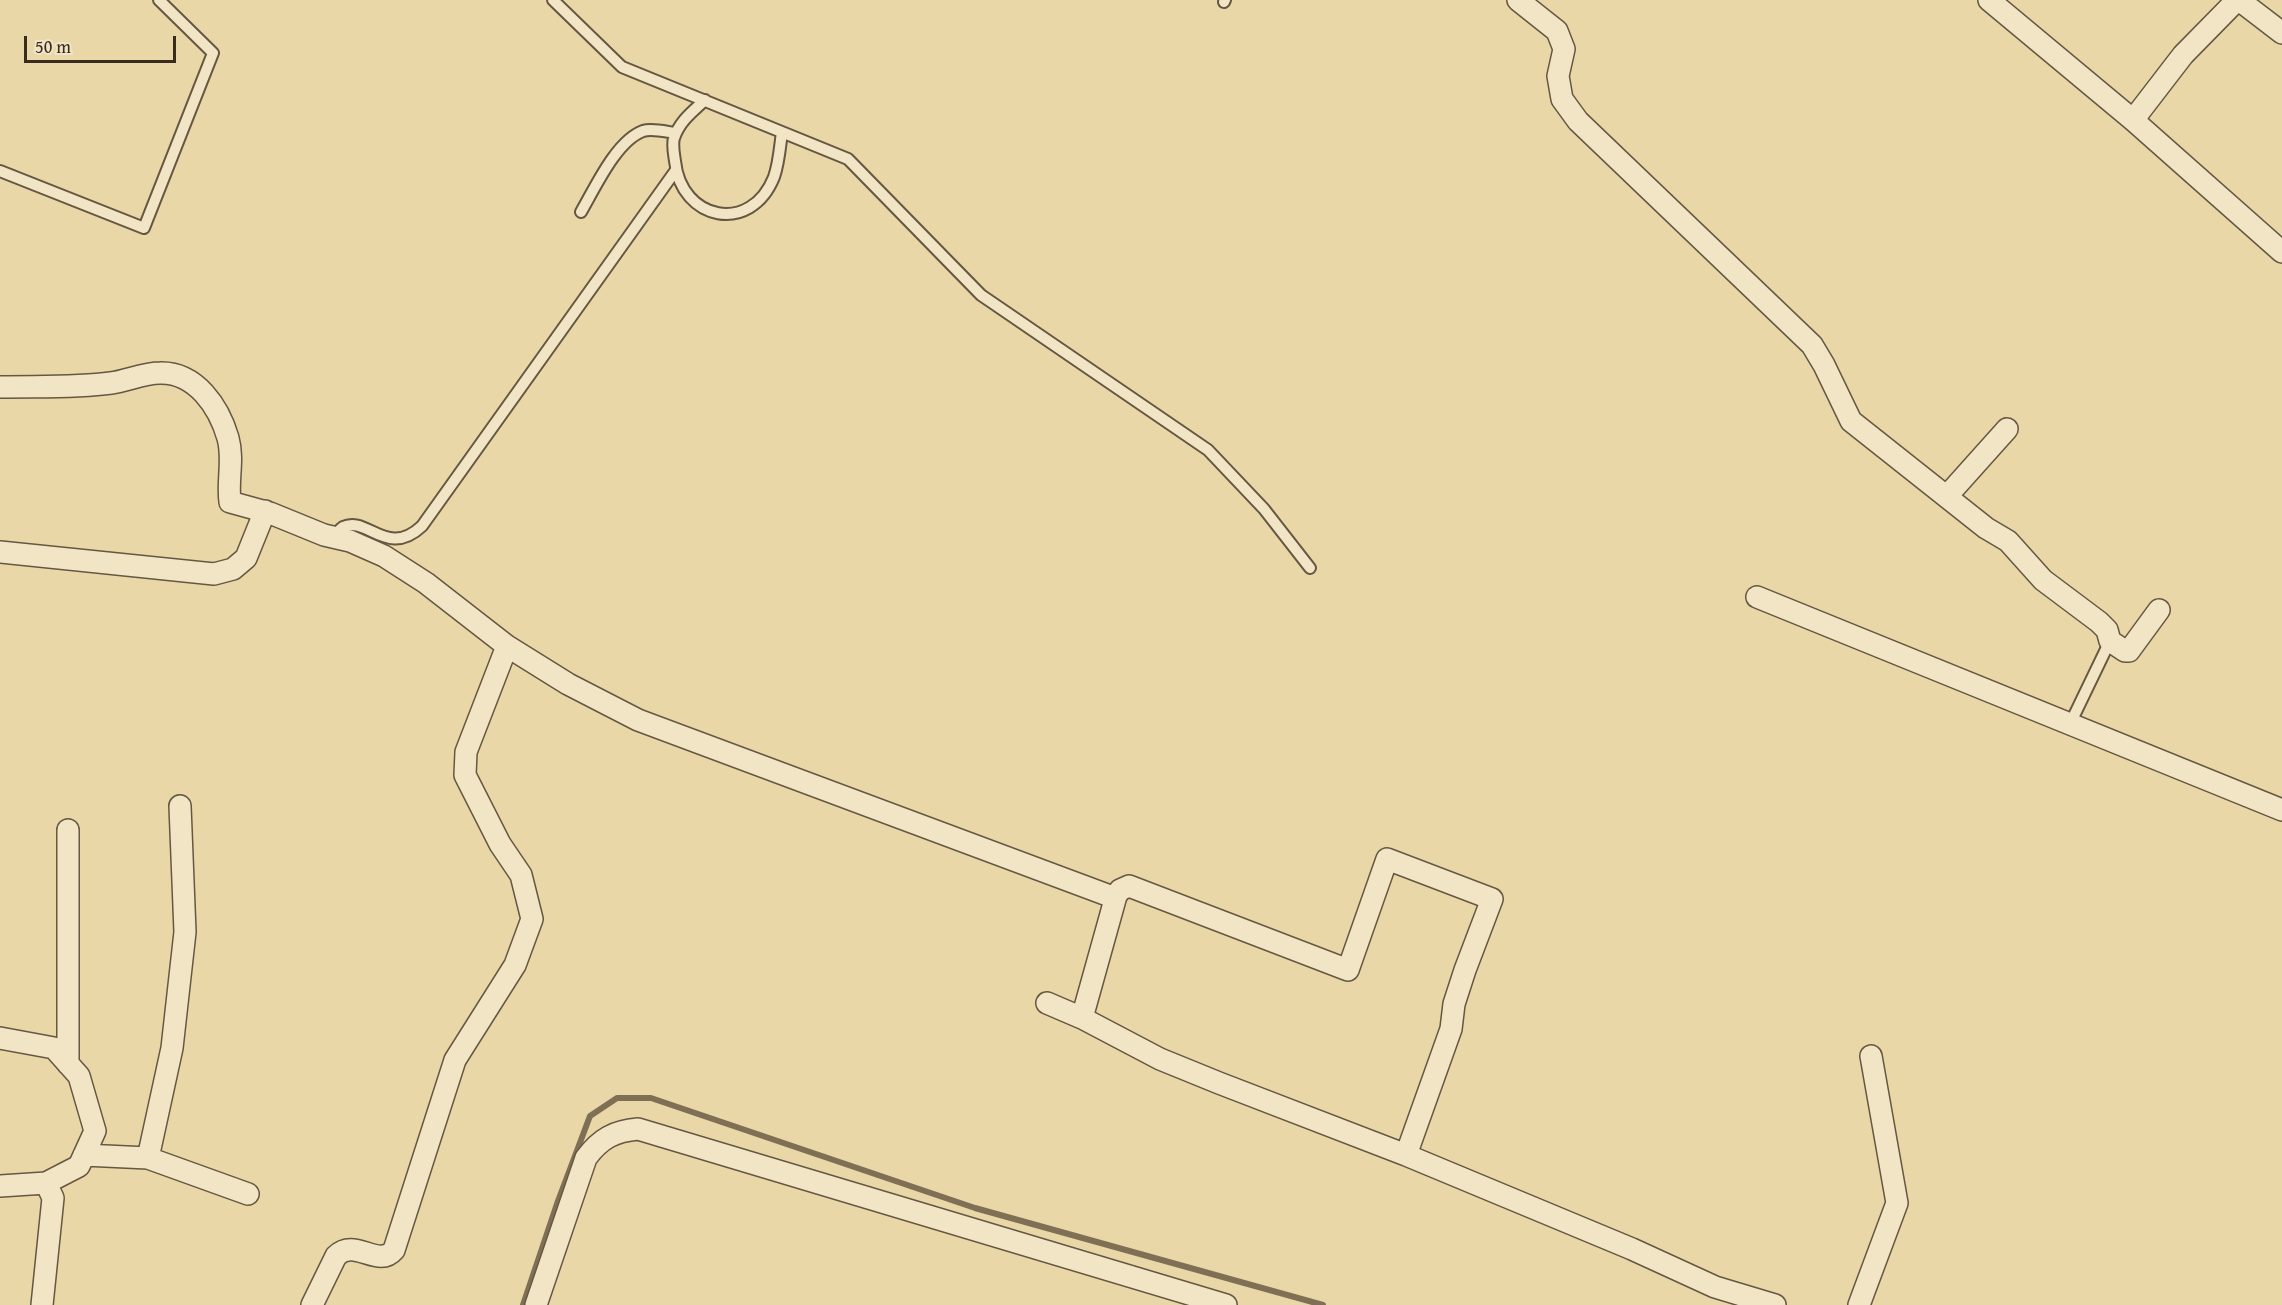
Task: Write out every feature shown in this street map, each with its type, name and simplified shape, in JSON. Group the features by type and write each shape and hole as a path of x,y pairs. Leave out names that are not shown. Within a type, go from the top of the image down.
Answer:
{"street":[{"path":"1518,0 1541,7 1557,31 1564,49 1558,76 1562,99 1578,122 1812,345 1851,421 1977,521 2017,548 2043,580 2104,627 2110,634 2110,641 2125,651 2129,651 2159,610"},
{"path":"1989,0 2133,120 2282,252"},
{"path":"2133,120 2183,55 2238,0 2282,33"},
{"path":"0,387 112,383 160,373 188,379 201,390 219,412 228,439 232,464 230,502 265,511 350,541 384,556 426,583 507,646 568,684 638,720 1110,896 1116,896"},
{"path":"1947,496 2007,429"},
{"path":"0,552 214,573 233,569 246,558 265,511"},
{"path":"1757,597 2282,810"},
{"path":"312,1305 336,1256 342,1250 349,1248 383,1257 392,1254 455,1060 514,964 532,919 521,875 500,844 465,775 466,752 507,646"},
{"path":"148,1158 172,1048 184,932 180,806"},
{"path":"68,830 68,1064"},
{"path":"1082,1018 1116,896 1120,890 1129,886 1348,970 1387,859 1492,899 1465,970 1454,1004 1451,1029 1406,1155"},
{"path":"1047,1003 1082,1018 1160,1059 1406,1155 1632,1249 1715,1287 1775,1305"},
{"path":"0,1038 54,1048 79,1076 95,1131 79,1166 46,1183 0,1186"},
{"path":"1859,1305 1897,1203 1871,1056"},
{"path":"536,1305 586,1158 595,1145 607,1136 622,1130 638,1129 1226,1305"},
{"path":"84,1155 148,1158 248,1194"},
{"path":"42,1305 53,1198 46,1183"}],"lane":[{"path":"0,171 144,228 213,53 159,0"},
{"path":"553,0 622,67 848,159 981,295 1208,450 1264,509 1310,568"},
{"path":"705,100 682,120 673,141 676,170 681,187 691,199 706,209 722,215 734,215 757,201 765,193 775,175 782,132"},
{"path":"581,212 610,163 628,140 645,130 676,133"},
{"path":"332,536 344,526 354,526 386,538 398,539 413,534 422,526 676,170"},
{"path":"2070,724 2110,641"}],"waterway":[{"path":"523,1305 590,1116 617,1098 651,1098 975,1208 1323,1305"}]}
